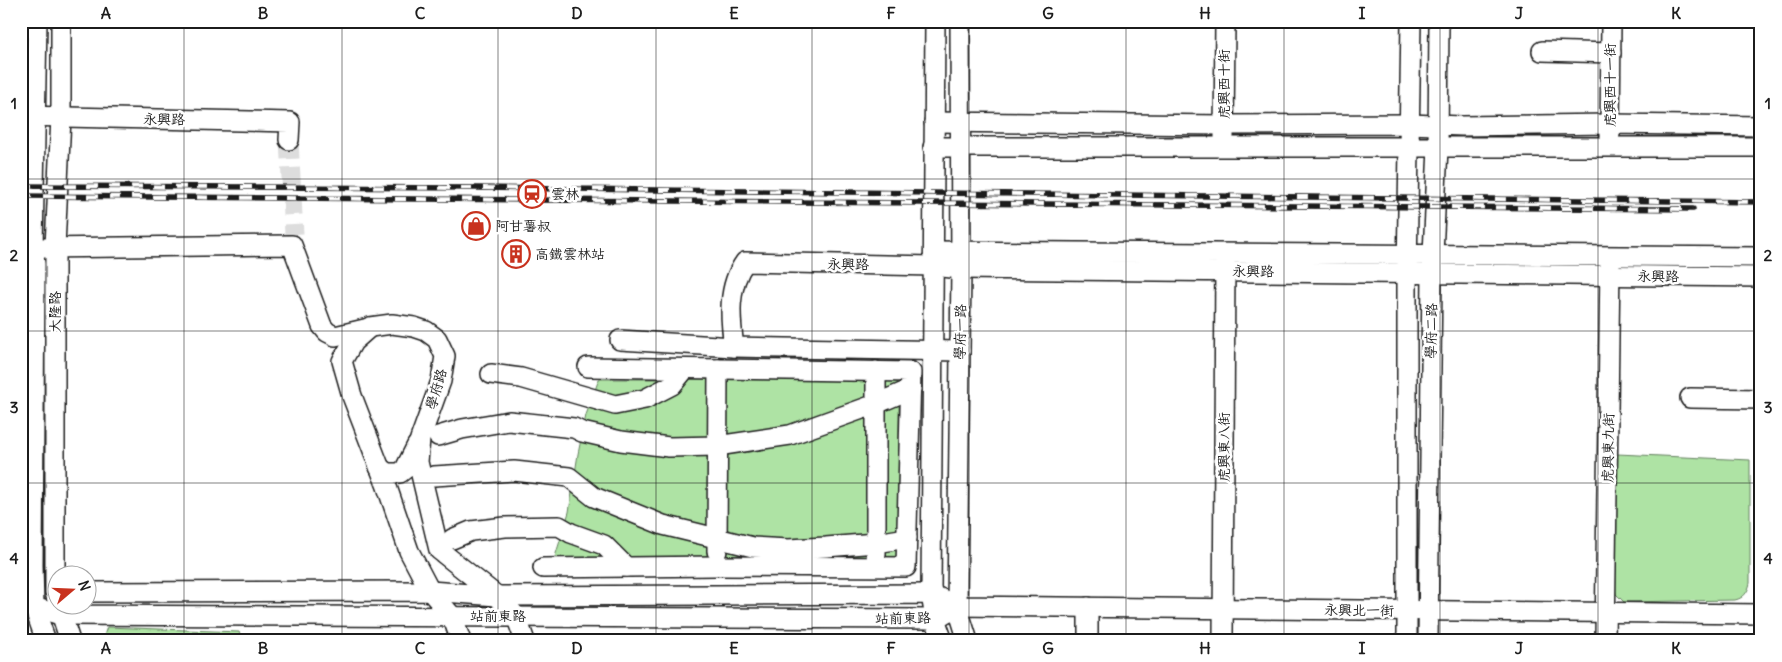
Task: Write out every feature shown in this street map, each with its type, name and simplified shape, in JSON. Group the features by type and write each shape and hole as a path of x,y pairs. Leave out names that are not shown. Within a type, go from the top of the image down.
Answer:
{"street":[{"name":"大隆路","path":"37,21 28,137 28,609 46,641"},
{"name":"大隆路","path":"58,564 55,255 61,117 61,21"},
{"name":"學府一路","path":"935,21 931,594 935,620 943,641"},
{"name":"學府一路","path":"960,21 960,351 956,606 968,641"},
{"name":"虎興西十街","path":"1224,21 1224,148"},
{"name":"學府二路","path":"1407,641 1407,274 1411,21"},
{"name":"學府二路","path":"1428,641 1432,274 1438,148 1438,21"},
{"name":"虎興西十一街","path":"1610,148 1611,21"},
{"path":"1542,51 1611,53"},
{"name":"永興路","path":"29,116 290,122 289,140"},
{"path":"934,122 1224,125 1409,124 1438,126 1610,124 1761,126"},
{"path":"28,137 60,137"},
{"path":"933,147 1761,148"},
{"name":"學府路","path":"55,255 293,240 322,326 327,332 335,336 392,324 426,331 437,339 445,356 429,438 418,462 439,550 498,596 516,616 525,641"},
{"path":"28,256 55,255"},
{"name":"永興路","path":"734,347 730,320 732,296 737,274 745,262 934,259 1225,262 1408,255 1761,257"},
{"name":"虎興東九街","path":"1605,641 1610,256"},
{"name":"永興路","path":"1225,262 1407,274 1761,277"},
{"name":"虎興東八街","path":"1223,641 1225,262"},
{"path":"370,328 353,342 342,361 352,396 409,551 430,591 452,616 461,641"},
{"path":"620,340 734,347 960,351"},
{"path":"543,568 716,566 906,567 911,372 588,367"},
{"path":"491,374 521,378 615,405 652,396 672,385 685,369"},
{"path":"716,566 718,369"},
{"path":"876,371 876,567"},
{"path":"379,467 387,473 400,473 429,438 462,428 509,421 574,428 582,432 621,441 669,447 717,446 790,435 876,404 911,389"},
{"path":"1690,398 1761,398"},
{"path":"434,476 514,471 569,477 594,497 663,525 752,547 788,549 876,543 907,538"},
{"path":"452,539 471,531 558,526 571,533 604,545 626,567"},
{"name":"站前東路","path":"98,592 430,591 498,596 931,594 956,606"},
{"name":"站前東路","path":"98,603 452,616 935,620 956,606"},
{"name":"站前東路","path":"28,609 48,604"},
{"name":"永興北一街","path":"956,606 1761,614"},
{"path":"1088,607 1088,641"},
{"name":"大隆路","path":"62,614 70,641"}],"green space":[{"path":"21,276 27,281 23,477 21,477"},
{"path":"599,379 899,379 899,559 554,560 569,512 586,415"},
{"path":"1617,454 1750,460 1750,583 1747,592 1743,596 1735,600 1624,602 1616,594"},
{"path":"107,627 239,632 243,641 102,641"}],"tunnel":[{"path":"289,140 294,234"}],"railway":[{"path":"21,186 478,188 1761,202"},
{"path":"21,196 1693,209"}],"place":[{"name":"雲林","path":"532,194"},
{"name":"阿甘薯叔","path":"476,226"},
{"name":"高鐵雲林站","path":"516,254"}]}
